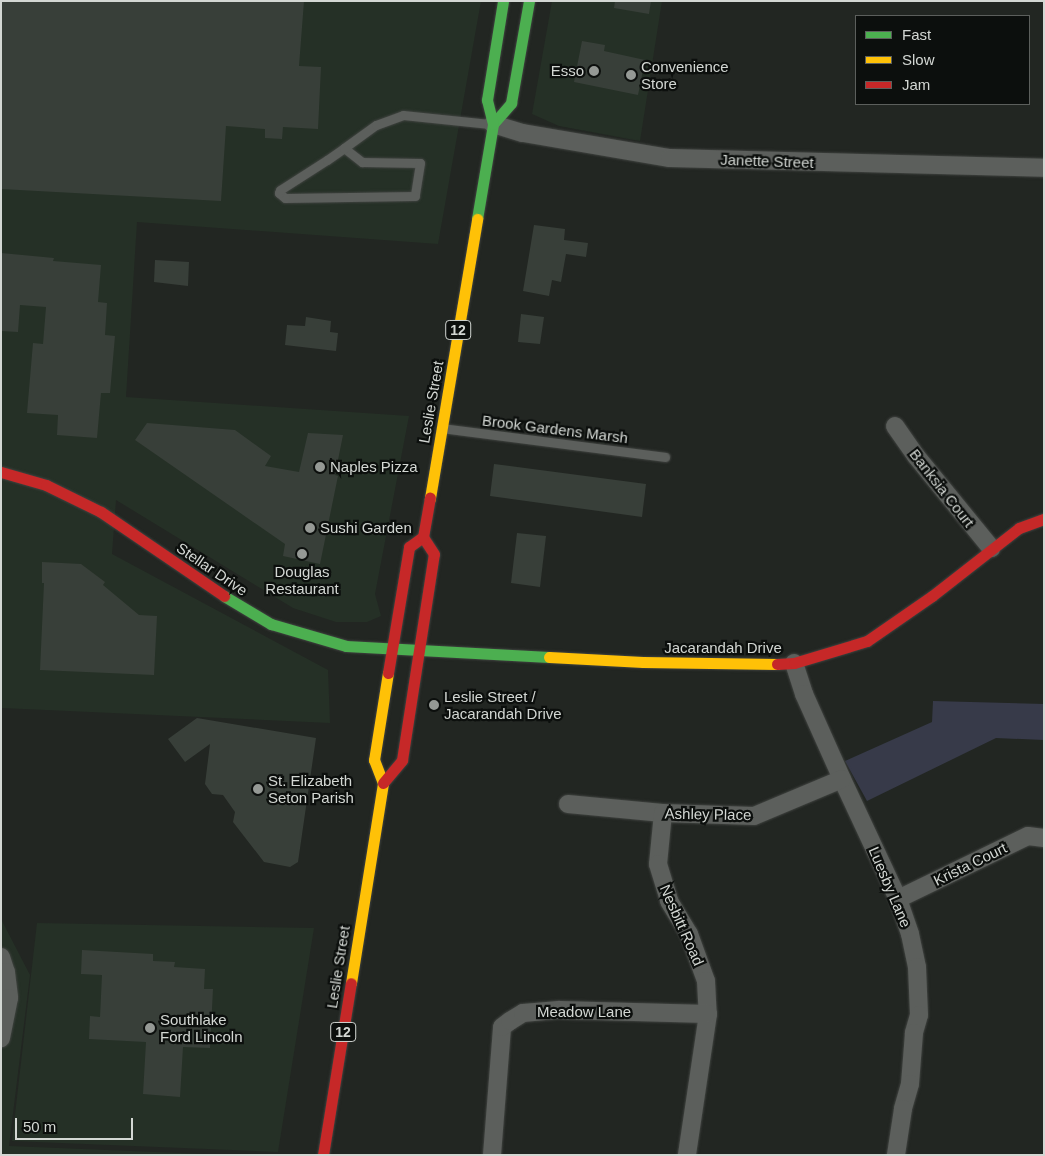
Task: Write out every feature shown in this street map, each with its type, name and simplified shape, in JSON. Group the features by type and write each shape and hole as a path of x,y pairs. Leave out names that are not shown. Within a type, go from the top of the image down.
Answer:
{"main road":[{"name":"Leslie Street","path":"423,537 493,124 487,100 503,1"},
{"name":"Leslie Street","path":"493,124 511,102 530,1"},
{"name":"Stellar Drive","path":"1,472 46,485 109,517 205,583 271,624 346,646 420,649"},
{"name":"Jacarandah Drive","path":"420,649 643,662 753,665 794,663 867,641 932,596 1018,528 1044,519"},
{"path":"423,537 434,554 402,760 383,783 374,760 392,649 409,547 423,537"},
{"name":"Leslie Street","path":"323,1155 383,783"}],"street":[{"name":"Janette Street","path":"493,124 524,133 670,158 1044,168"},
{"name":"Banksia Court","path":"895,426 916,456 991,548"},
{"name":"Luesby Lane","path":"794,663 804,694 898,899 910,934 918,967 919,1015 914,1033 910,1084 903,1109 896,1155"},
{"name":"Ashley Place","path":"568,804 663,813 754,816 842,779"},
{"name":"Nesbitt Road","path":"663,813 658,864 669,901 689,934 706,981 708,1014 687,1155"},
{"name":"Krista Court","path":"898,899 1028,836 1044,838"},
{"path":"1,957 6,972 9,998 1,1038"},
{"name":"Meadow Lane","path":"492,1155 502,1028 510,1021 523,1013 560,1010 708,1014"}],"lane":[{"path":"344,148 362,162 420,163 415,196 285,198 279,193 280,190 376,125 403,115 493,124"},
{"name":"Brook Gardens Marsh","path":"442,428 665,457"}],"shaded area":[{"path":"1,1 481,1 438,244 137,222 126,397 409,416 375,594 381,616 367,622 336,622 293,608 116,500 112,554 328,670 330,723 2,708 1,734"},
{"path":"552,1 662,1 640,141 559,126 532,114"},
{"path":"933,701 1044,704 1044,740 996,738 867,801 845,761 932,722"},
{"path":"1,919 30,975 9,1146 229,1155 1,1155"},
{"path":"37,923 314,928 278,1152 12,1141"}],"building":[{"path":"1,1 304,1 299,66 321,67 318,129 283,127 282,139 265,138 265,129 226,126 221,201 1,189"},
{"path":"615,1 651,1 649,14 614,8"},
{"path":"582,41 605,45 604,51 645,60 638,95 574,82"},
{"path":"534,225 565,229 564,240 588,243 586,257 566,254 561,282 552,280 549,296 523,291"},
{"path":"1,253 54,258 53,261 101,265 98,302 107,303 105,335 115,336 110,393 101,393 97,438 57,435 58,415 27,413 33,343 43,344 46,307 20,305 18,332 1,331"},
{"path":"155,260 189,262 188,286 154,282"},
{"path":"521,314 544,317 540,344 518,342"},
{"path":"306,317 331,321 330,332 338,333 336,351 285,345 287,325 305,326"},
{"path":"147,423 235,430 271,456 265,466 299,472 308,433 343,435 335,475 338,476 320,564 283,556 285,544 135,440"},
{"path":"494,464 646,484 642,517 490,496"},
{"path":"517,533 546,536 540,587 511,583"},
{"path":"42,562 81,564 105,582 103,585 139,615 157,616 154,675 40,670 44,583 42,583"},
{"name":"St. Elizabeth Seton Parish","path":"197,718 316,738 298,862 290,867 264,862 233,822 235,812 223,795 212,794 205,784 210,744 185,762 168,739"},
{"name":"Southlake Ford Lincoln","path":"82,950 153,954 153,961 175,962 174,967 205,969 204,989 213,989 210,1048 183,1047 180,1097 143,1094 146,1042 89,1039 90,1016 100,1017 102,975 81,974"}],"traffic: fast":[{"path":"477,219 493,124 487,100 503,1"},
{"path":"493,124 511,103 529,1"},
{"path":"224,596 271,624 346,646 549,657"}],"traffic: slow":[{"path":"430,498 477,219"},
{"path":"549,657 643,662 777,664"},
{"path":"351,983 383,783 374,760 388,673"}],"traffic: jam":[{"path":"1,472 46,485 101,512 224,596"},
{"path":"383,783 402,760 434,554 423,537 430,498"},
{"path":"777,664 794,663 867,641 932,596 1019,528 1044,519"},
{"path":"388,673 409,547 423,537"},
{"path":"323,1155 351,983"}],"place":[{"name":"Esso","path":"594,71"},
{"name":"Convenience Store","path":"631,75"},
{"name":"Naples Pizza","path":"320,467"},
{"name":"Sushi Garden","path":"310,528"},
{"name":"Douglas Restaurant","path":"302,554"},
{"name":"Leslie Street / Jacarandah Drive","path":"434,705"},
{"name":"St. Elizabeth Seton Parish","path":"258,789"},
{"name":"Southlake Ford Lincoln","path":"150,1028"}]}
